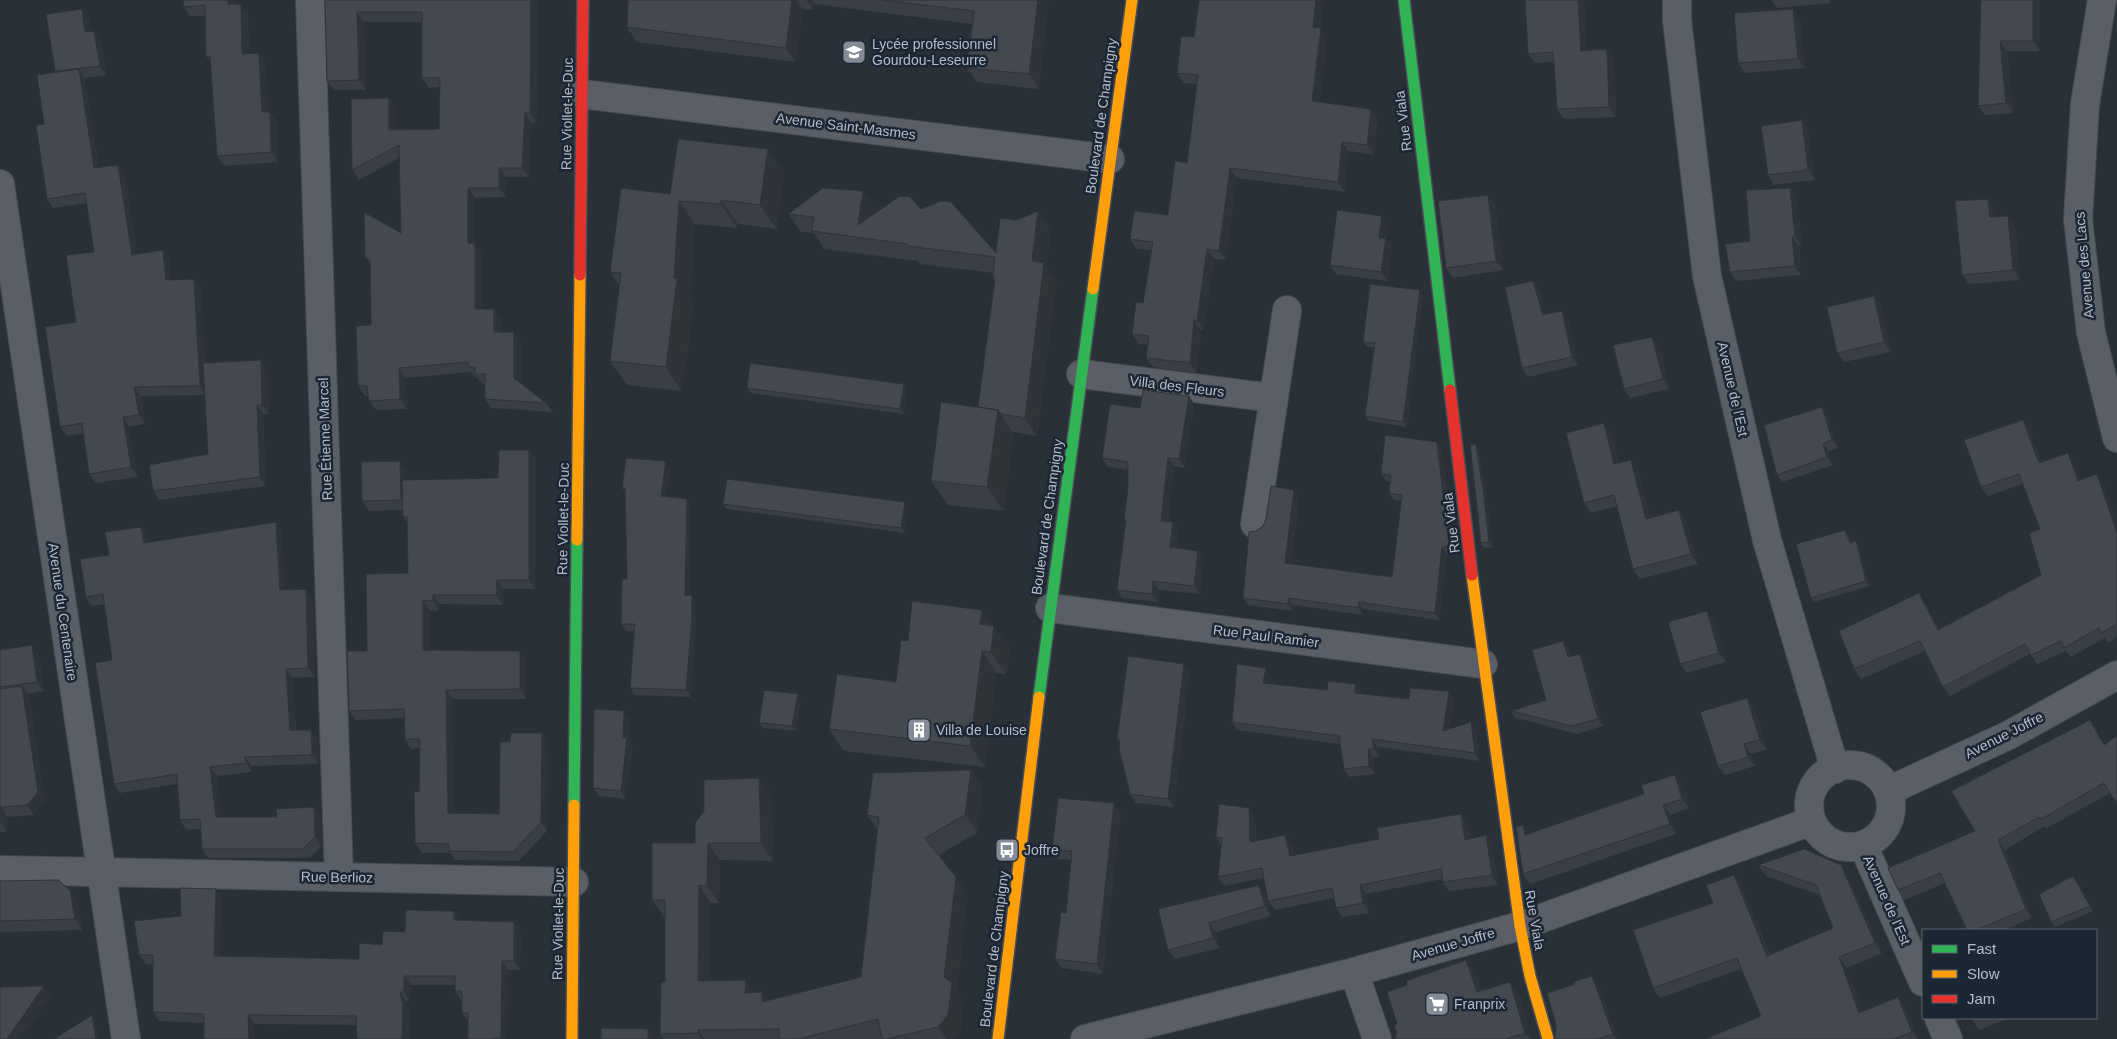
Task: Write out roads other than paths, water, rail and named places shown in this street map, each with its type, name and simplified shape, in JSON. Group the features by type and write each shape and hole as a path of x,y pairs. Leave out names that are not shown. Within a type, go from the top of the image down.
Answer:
{"street":[{"name":"Rue Étienne Marcel","path":"310,0 340,877"},
{"name":"Rue Viollet-le-Duc","path":"572,1039 583,0"},
{"name":"Boulevard de Champigny","path":"998,1039 1050,608 1132,0"},
{"name":"Rue Viala","path":"1404,0 1483,664 1520,926 1530,976 1548,1039"},
{"name":"Avenue de l'Est","path":"1677,0 1677,20 1707,276 1767,540 1835,769"},
{"name":"Avenue des Lacs","path":"2102,0 2085,104 2078,219 2091,333 2117,438"},
{"name":"Avenue Saint-Masmes","path":"582,94 1110,159"},
{"name":"Avenue du Centenaire","path":"0,184 126,1039"},
{"path":"1255,524 1287,310"},
{"name":"Villa des Fleurs","path":"1081,374 1274,398"},
{"name":"Rue Paul Ramier","path":"1050,608 1483,664"},
{"name":"Avenue Joffre","path":"1888,791 2009,735 2117,675"},
{"path":"1846,765 1860,766 1874,772 1884,783 1888,791 1891,808 1889,822 1882,833 1871,842 1856,847 1839,846 1824,838 1812,821 1809,810 1811,794 1819,780 1835,769 1846,765"},
{"name":"Avenue Joffre","path":"1085,1039 1354,972 1520,926 1812,821"},
{"name":"Avenue de l'Est","path":"1863,845 1922,980"},
{"name":"Rue Berlioz","path":"0,870 574,882"},
{"path":"1354,972 1377,1039"},
{"path":"1939,1019 1948,1039"}],"place":[{"name":"Lycée professionnel Gourdou-Leseurre","path":"854,52"},
{"name":"Villa de Louise","path":"919,730"},
{"name":"Joffre","path":"1007,850"},
{"name":"Franprix","path":"1437,1004"}]}
